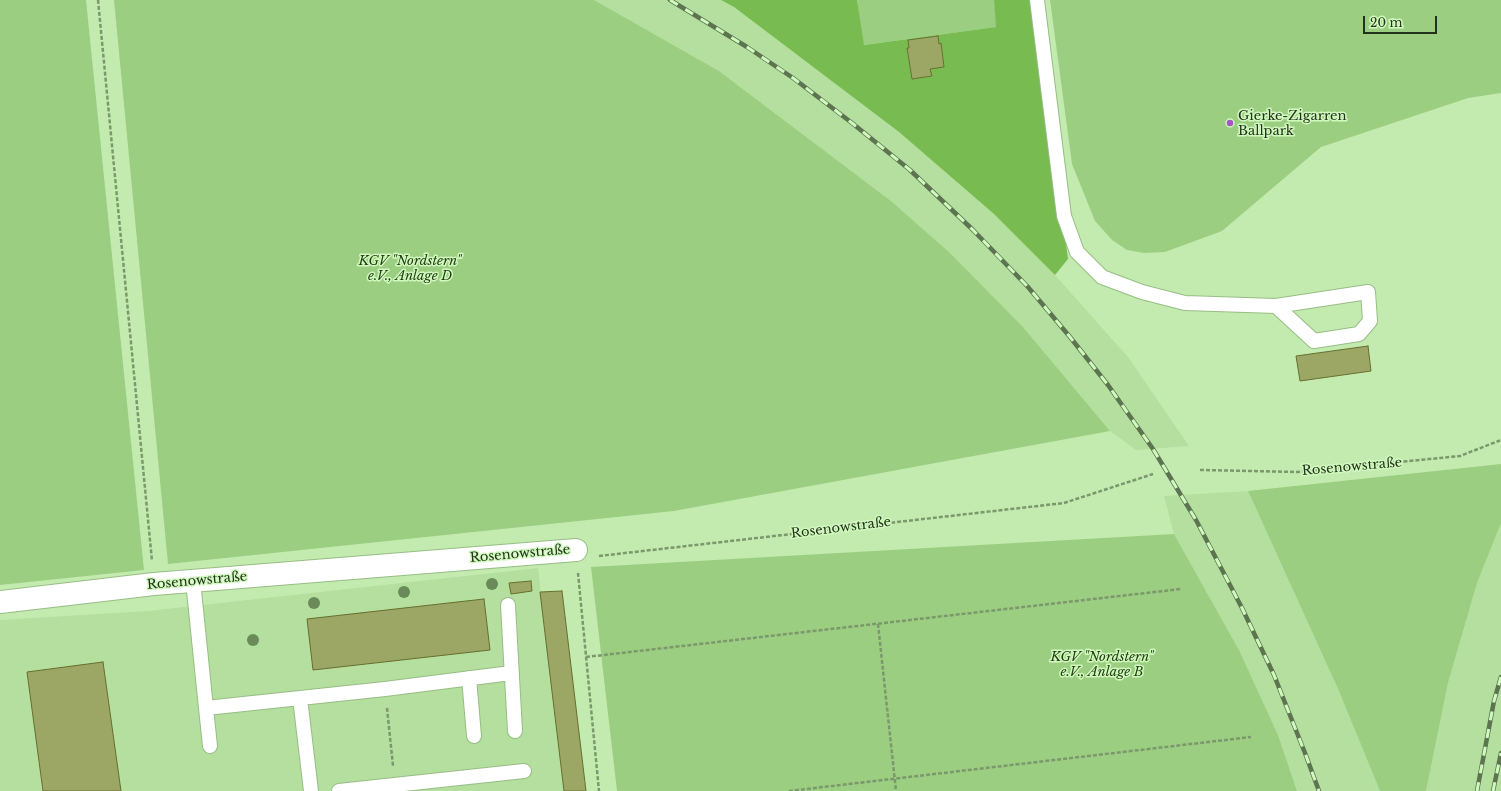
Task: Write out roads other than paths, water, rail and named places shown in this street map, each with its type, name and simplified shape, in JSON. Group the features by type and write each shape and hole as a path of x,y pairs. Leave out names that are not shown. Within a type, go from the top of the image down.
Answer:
{"street":[{"name":"Rosenowstraße","path":"0,602 154,584 576,550"}],"lane":[{"path":"1038,0 1064,216 1076,252 1102,278 1142,292 1185,303 1276,306 1368,292 1370,321 1359,334 1314,340 1276,306"},
{"path":"193,581 210,746"},
{"path":"508,605 515,731"},
{"path":"206,708 385,689 511,673"},
{"path":"469,678 474,736"},
{"path":"300,698 310,791"},
{"path":"339,791 524,771"}],"railway":[{"path":"670,0 747,47 793,78 910,170 973,230 1028,287 1070,337 1108,385 1153,449 1196,520 1242,608 1274,675 1319,791"},
{"path":"1477,791 1494,701 1501,677"},
{"path":"1493,791 1501,753"}],"place":[{"name":"Gierke-Zigarren Ballpark","path":"1230,123"}],"park label":[{"name":"KGV \"Nordstern\" e.V., Anlage D","path":"410,268"},
{"name":"KGV \"Nordstern\" e.V., Anlage B","path":"1102,664"}]}
